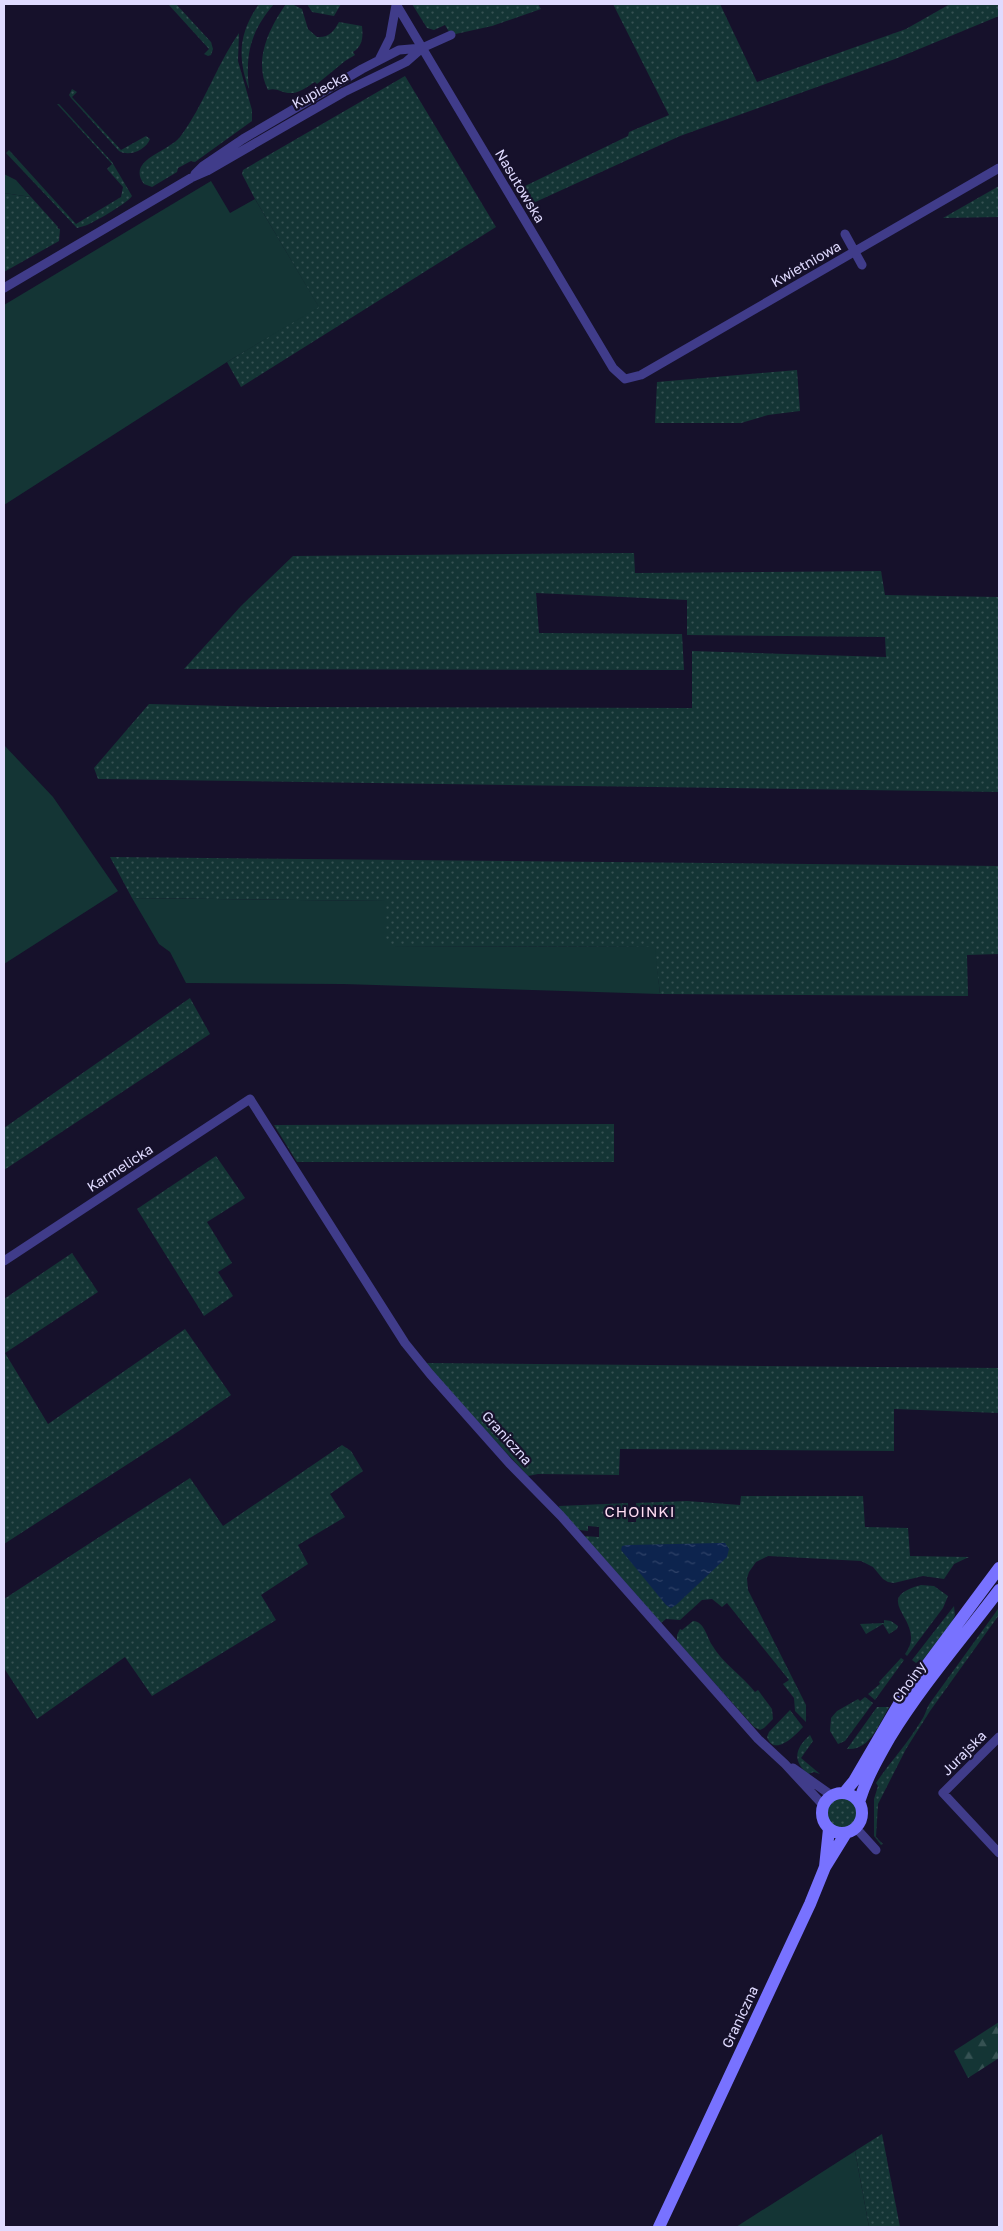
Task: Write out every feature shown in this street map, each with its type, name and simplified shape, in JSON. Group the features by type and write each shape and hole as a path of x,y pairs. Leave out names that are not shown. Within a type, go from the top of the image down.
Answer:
{"street":[{"name":"Nasutowska","path":"396,4 613,368 625,379"},
{"path":"379,60 390,38 396,4"},
{"path":"422,48 451,35"},
{"name":"Kupiecka","path":"191,178 203,166 242,139 379,60 399,50 422,48"},
{"name":"Kupiecka","path":"4,288 191,178 207,171 344,92 406,62 422,48"},
{"name":"Kwietniowa","path":"625,379 641,375 999,168"},
{"path":"845,234 862,265"},
{"name":"Karmelicka","path":"4,1261 250,1099"},
{"name":"Graniczna","path":"250,1099 405,1342 424,1367 509,1463 561,1516 758,1739 785,1764 833,1798"},
{"name":"Choiny","path":"833,1798 854,1781 903,1697 999,1568"},
{"name":"Choiny","path":"859,1802 873,1768 908,1710 999,1592"},
{"name":"Jurajska","path":"999,1737 943,1794 999,1853"},
{"path":"854,1796 859,1802 862,1817 851,1831 838,1834 829,1829 822,1818 833,1798 854,1796"},
{"name":"Graniczna","path":"825,1867 829,1829"},
{"path":"851,1831 876,1850"},
{"name":"Graniczna","path":"659,2227 825,1867 851,1831"}],"green space":[{"path":"168,4 176,4 211,42 213,49 211,55 204,54 209,49"},
{"path":"259,4 274,4 260,24 251,43 248,64 249,89 243,66 242,45 247,25"},
{"path":"286,4 292,4 302,9 308,29 317,37 331,33 339,22 362,26 361,44 353,52 355,55 317,84 315,82 295,93 286,93 274,89 268,90 262,68 265,45 269,34"},
{"path":"307,4 341,4 334,16 312,12"},
{"path":"412,4 538,4 541,9 492,26 451,35 445,25 434,30 427,28"},
{"path":"613,4 720,4 757,82 906,29 950,4 999,4 999,16 895,59 680,136 531,204 521,188 628,136 629,132 669,115"},
{"path":"239,33 238,61 252,110 252,121 195,162 191,161 178,168 177,172 152,187 144,184 140,176 140,169 151,157 180,137 196,112 223,59"},
{"path":"405,76 496,227 241,387 227,362 318,306 255,199 242,174 243,170"},
{"path":"72,89 77,92 72,97 121,150 146,136 150,139 148,143 132,153 119,151 71,98 69,95"},
{"path":"57,104 112,162 132,196 102,217 77,228 6,153 9,150 76,224 121,197 123,187 107,169 112,164"},
{"path":"4,174 16,180 31,197 4,193"},
{"path":"211,181 230,213 255,199 319,307 227,362 4,505 4,305"},
{"path":"999,186 999,217 943,218"},
{"path":"4,193 31,197 57,228 60,229 59,241 4,272"},
{"path":"797,370 800,411 768,415 741,423 655,423 657,382"},
{"path":"634,553 635,573 881,571 885,595 999,597 999,792 98,779 94,768 149,704 269,707 692,708 692,651 886,657 885,637 687,635 687,600 536,593 539,633 682,634 684,670 184,669 241,606 293,556"},
{"path":"4,745 53,797 118,891 4,964"},
{"path":"110,857 999,866 999,954 967,955 968,996 660,994 654,947 386,946 386,901 132,898"},
{"path":"132,898 386,901 386,946 655,947 660,994 343,984 186,983 170,952 159,944"},
{"path":"190,998 210,1034 4,1170 4,1128"},
{"path":"614,1124 614,1162 297,1162 274,1125"},
{"path":"216,1156 245,1198 207,1222 232,1263 218,1272 233,1296 204,1316 137,1209"},
{"path":"72,1253 98,1292 5,1353 48,1424 185,1329 231,1395 179,1431 4,1544 4,1299"},
{"path":"423,1363 999,1368 999,1413 894,1409 894,1451 620,1449 619,1475 538,1474 528,1476"},
{"path":"342,1445 351,1451 363,1471 330,1494 345,1517 298,1545 308,1564 261,1595 276,1620 152,1696 125,1657 37,1719 4,1668 4,1599 190,1478 223,1526"},
{"path":"741,1496 863,1496 865,1527 908,1528 910,1556 969,1557 954,1564 944,1579 923,1576 894,1583 883,1579 873,1567 861,1561 768,1556 756,1562 747,1578 748,1590 806,1705 806,1722 795,1711 794,1698 783,1684 789,1680 727,1603 722,1607 712,1599 702,1600 680,1620 666,1619 661,1623 584,1536 599,1537 599,1527 588,1526 588,1531 579,1530 560,1511 559,1506 628,1503 628,1522 636,1522 636,1503 687,1501 740,1505"},
{"path":"921,1585 934,1586 948,1596 943,1608 907,1656 905,1654 911,1642 910,1631 898,1605 899,1597 906,1591"},
{"path":"954,1606 955,1615 952,1622 922,1661 920,1660 916,1663 912,1660"},
{"path":"998,1609 999,1615 930,1711 906,1749 878,1804 876,1837 883,1844 881,1845 874,1836 874,1799 878,1786 876,1783 910,1737 930,1703"},
{"path":"884,1620 891,1621 898,1626 897,1629 889,1634 883,1624 866,1634 860,1624 884,1623"},
{"path":"693,1621 703,1626 716,1652 755,1692 758,1690 772,1709 773,1719 764,1728 760,1730 754,1727 677,1641 680,1629 682,1630"},
{"path":"901,1658 904,1660 875,1700 868,1694 880,1684 879,1682"},
{"path":"865,1697 873,1703 845,1741 838,1744 830,1731 831,1718 837,1711"},
{"path":"877,1707 889,1707 873,1735 862,1746 847,1749"},
{"path":"790,1710 803,1727 785,1743 774,1745 770,1743 767,1737 769,1732"},
{"path":"810,1735 813,1741 801,1758 820,1774 814,1772 808,1774 799,1764 797,1754 801,1745"},
{"path":"842,1798 848,1799 856,1807 856,1819 848,1827 842,1828 836,1827 828,1819 827,1813 828,1807 836,1799"},
{"path":"999,2022 999,2058 968,2078 954,2051"},
{"path":"882,2134 900,2227 869,2227 855,2151"},
{"path":"855,2151 869,2227 736,2227"}],"water":[{"path":"725,1543 729,1549 727,1557 671,1608 666,1605 621,1550 622,1546 627,1545"}],"district":[{"name":"CHOINKI","path":"640,1512"}]}
